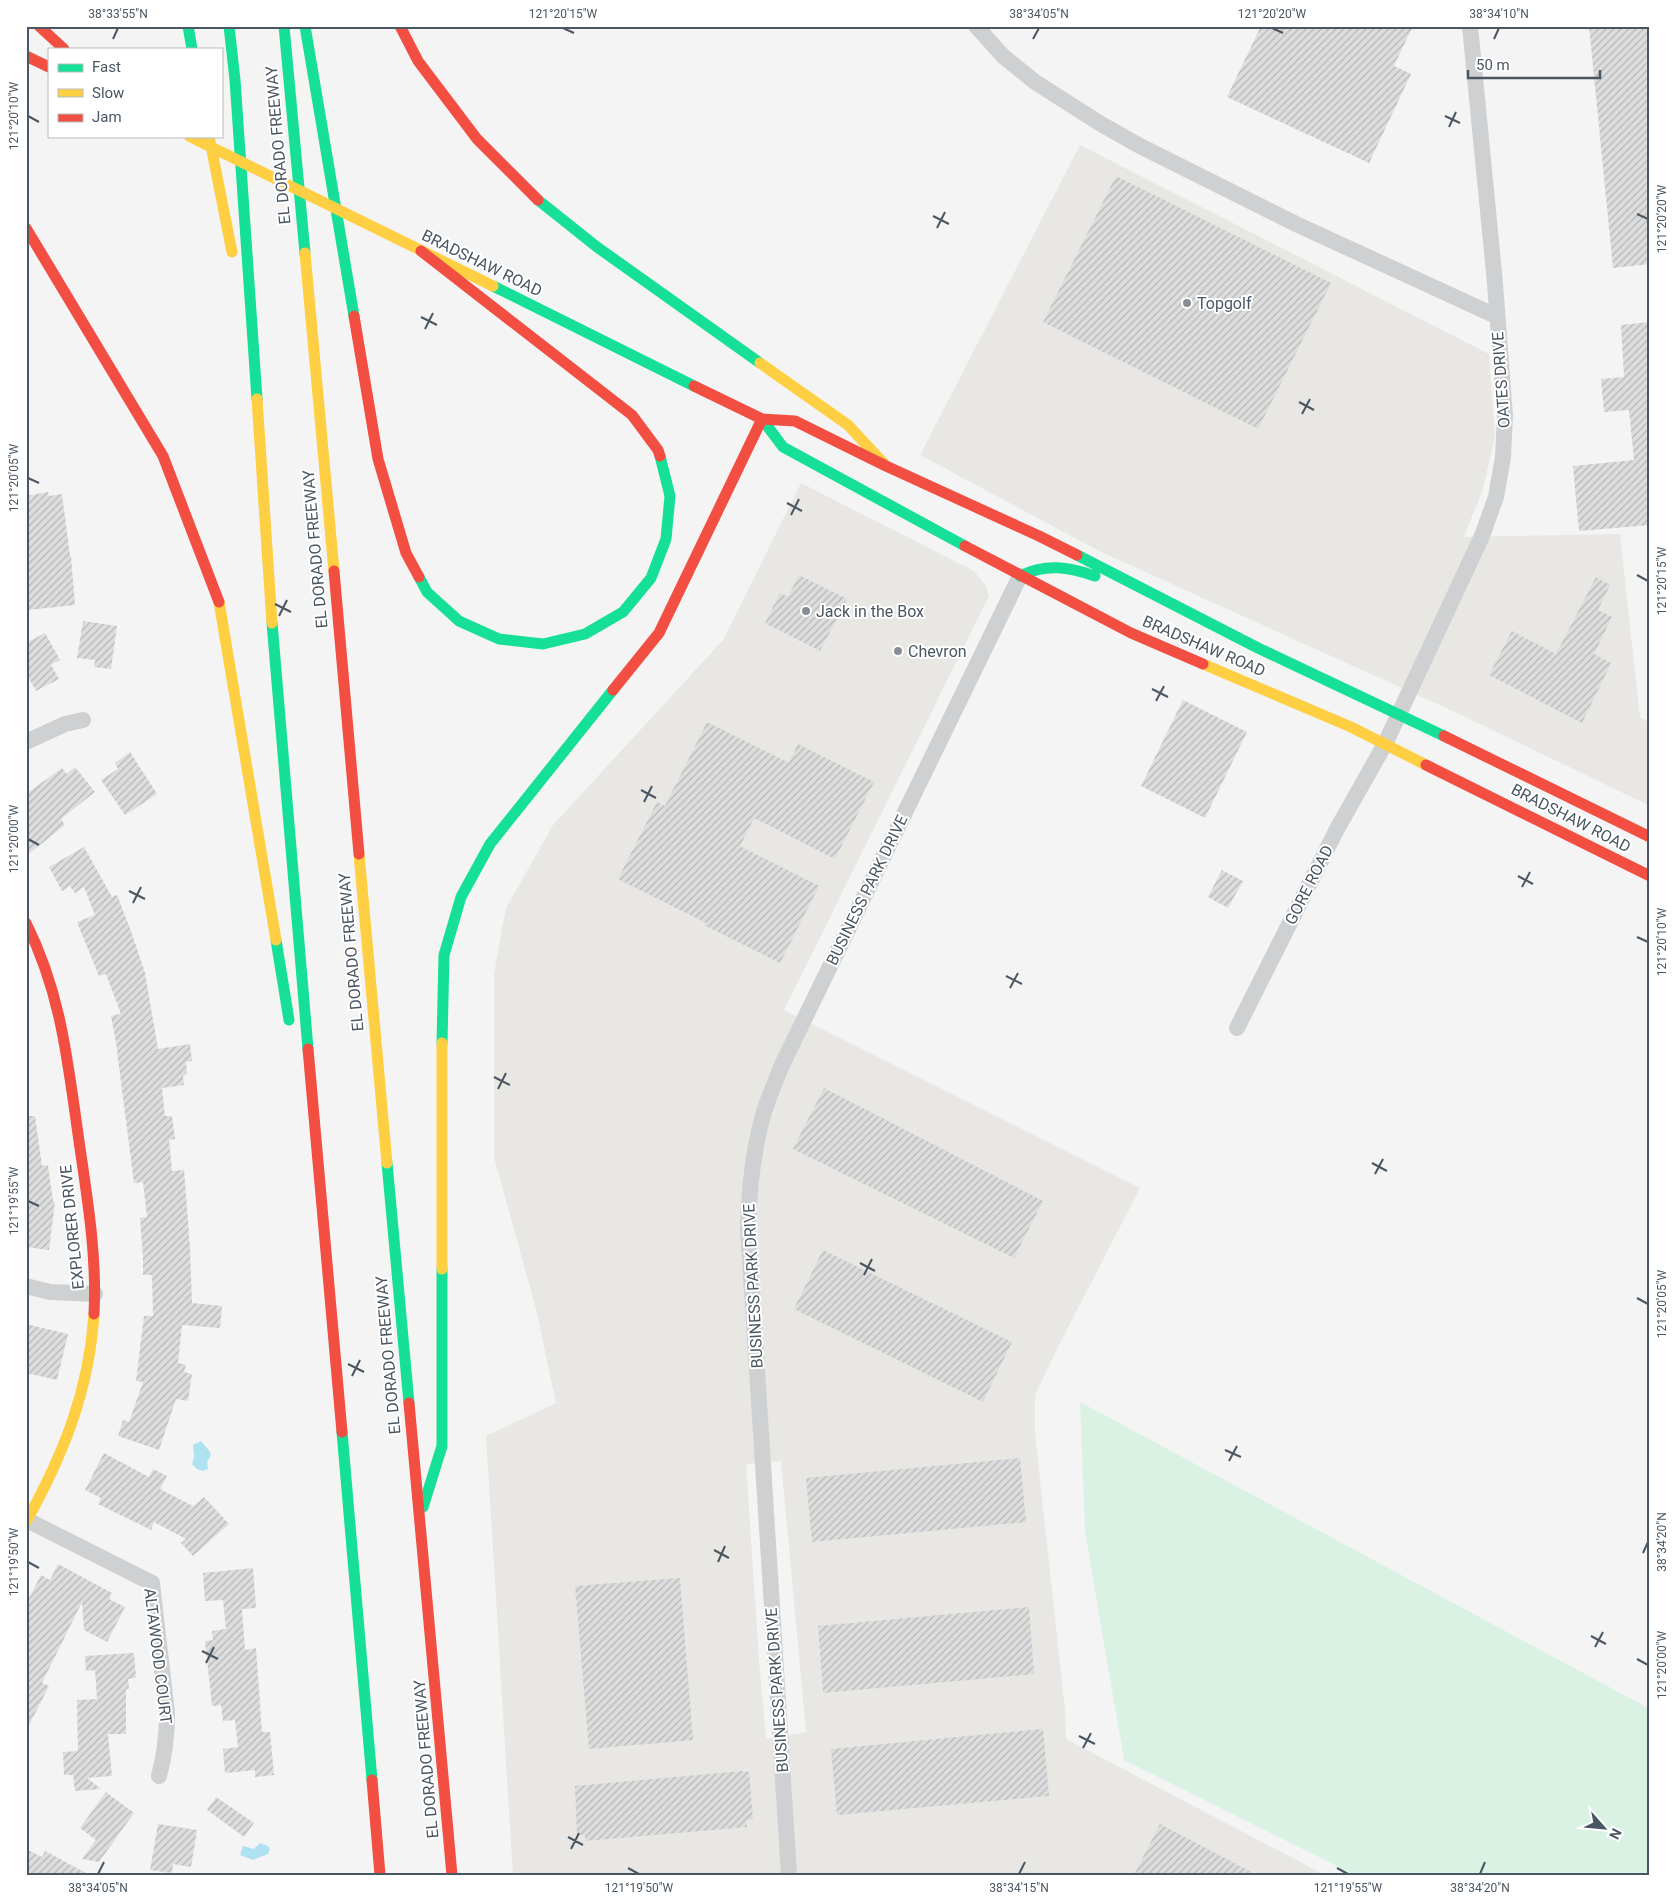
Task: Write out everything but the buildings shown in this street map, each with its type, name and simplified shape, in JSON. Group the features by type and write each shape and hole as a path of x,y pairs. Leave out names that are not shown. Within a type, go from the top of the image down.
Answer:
{"main road":[{"path":"40,26 63,48"},
{"path":"188,26 192,48"},
{"path":"229,26 235,80 276,675 380,1875"},
{"name":"EL DORADO FREEWAY","path":"284,26 452,1875"},
{"path":"304,26 378,459 406,553 427,592 459,621 491,636 499,639 542,644 585,634 622,612 651,578 666,539 670,496 658,450 632,415 421,251"},
{"path":"400,26 418,61 477,139 546,208 597,247 848,425 886,466"},
{"path":"26,56 48,67"},
{"name":"BRADSHAW ROAD","path":"192,138 762,420 795,421 886,466 1039,536 1258,648 1399,714 1650,837"},
{"path":"209,138 234,259"},
{"path":"26,228 163,456 220,605 290,1027"},
{"path":"237,278 254,362"},
{"path":"419,1520 442,1446 442,1007 444,955 461,897 490,844 582,727 660,634 762,420"},
{"name":"BRADSHAW ROAD","path":"762,420 782,447 1020,576 1131,632 1385,744 1650,876"},
{"path":"1020,576 1032,569 1047,566 1072,568 1164,600"},
{"name":"EXPLORER DRIVE","path":"26,923 48,973 60,1014 68,1055 92,1238 95,1294 92,1341 79,1404 65,1445 27,1521"},
{"path":"300,1086 322,1223"}],"street":[{"path":"976,26 1003,56 1035,82 1101,124 1140,146 1296,224 1496,316"},
{"name":"OATES DRIVE","path":"1385,744 1482,536 1496,497 1503,457 1505,416 1495,283 1470,26"},
{"name":"BUSINESS PARK DRIVE","path":"789,1875 748,1228 750,1188 755,1149 765,1110 782,1065 1020,576"},
{"path":"26,742 65,724 83,720"},
{"name":"GORE ROAD","path":"1237,1028 1337,829 1385,744"},
{"path":"26,1286 50,1292 95,1294"},
{"name":"ALTAWOOD COURT","path":"27,1521 152,1583 167,1713 167,1734 159,1776"}],"shaded area":[{"path":"1080,145 1489,354 1495,436 1483,489 1464,537 1620,534 1640,718 1650,722 1650,806 1455,712 1101,552 920,455"},
{"path":"801,483 974,571 986,586 989,596 784,1010 1140,1188 1035,1395 1035,1434 1065,1709 1066,1739 1325,1875 513,1875 486,1436 556,1403 536,1309 494,1157 494,974 506,908 553,825 723,640","holes":["781,1461 806,1732 766,1739 746,1464"]}],"green space":[{"path":"1080,1402 1650,1709 1650,1875 1355,1875 1124,1760 1085,1532"}],"water":[{"path":"201,1441 211,1453 207,1462 208,1469 203,1471 197,1469 192,1464 194,1457 193,1445"},
{"path":"260,1843 268,1846 270,1849 268,1854 253,1860 240,1855 243,1846 254,1849"}],"traffic: fast":[{"path":"188,26 192,48"},
{"path":"229,26 235,80 257,399"},
{"path":"284,26 305,253"},
{"path":"305,26 354,316"},
{"path":"538,200 597,247 760,363"},
{"path":"493,286 694,386"},
{"path":"762,419 783,447 965,546"},
{"path":"419,577 427,592 459,621 499,639 543,644 585,634 623,612 651,578 666,539 670,496 660,456"},
{"path":"1077,555 1258,648 1444,736"},
{"path":"1020,576 1039,569 1048,568 1076,570 1095,576"},
{"path":"272,623 308,1049"},
{"path":"442,1043 444,955 461,897 490,844 613,690"},
{"path":"276,940 289,1020"},
{"path":"387,1163 409,1403"},
{"path":"423,1507 442,1446 442,1269"},
{"path":"342,1432 372,1780"}],"traffic: slow":[{"path":"193,138 493,286"},
{"path":"209,138 232,252"},
{"path":"305,253 334,571"},
{"path":"760,363 848,425 886,466"},
{"path":"257,399 272,623"},
{"path":"219,602 276,940"},
{"path":"1203,664 1351,727 1426,765"},
{"path":"359,854 387,1163"},
{"path":"442,1043 442,1269"},
{"path":"26,1522 52,1472 72,1422 86,1370 94,1314"}],"traffic: jam":[{"path":"39,26 63,48"},
{"path":"400,26 418,61 477,139 538,200"},
{"path":"26,56 48,67"},
{"path":"26,228 163,456 219,602"},
{"path":"421,251 632,415 658,450 660,456"},
{"path":"354,316 378,459 406,553 419,577"},
{"path":"694,386 762,419 795,421 886,466 1077,555"},
{"path":"613,690 659,633 762,419"},
{"path":"965,546 1131,633 1203,664"},
{"path":"334,571 359,854"},
{"path":"1444,736 1650,837"},
{"path":"1426,765 1650,876"},
{"path":"26,923 48,978 56,1005 67,1061 91,1231 95,1293 94,1314"},
{"path":"308,1049 342,1432"},
{"path":"409,1403 452,1875"},
{"path":"372,1780 380,1875"}],"place":[{"name":"Topgolf","path":"1187,303"},
{"name":"Jack in the Box","path":"806,611"},
{"name":"Chevron","path":"898,651"}]}
